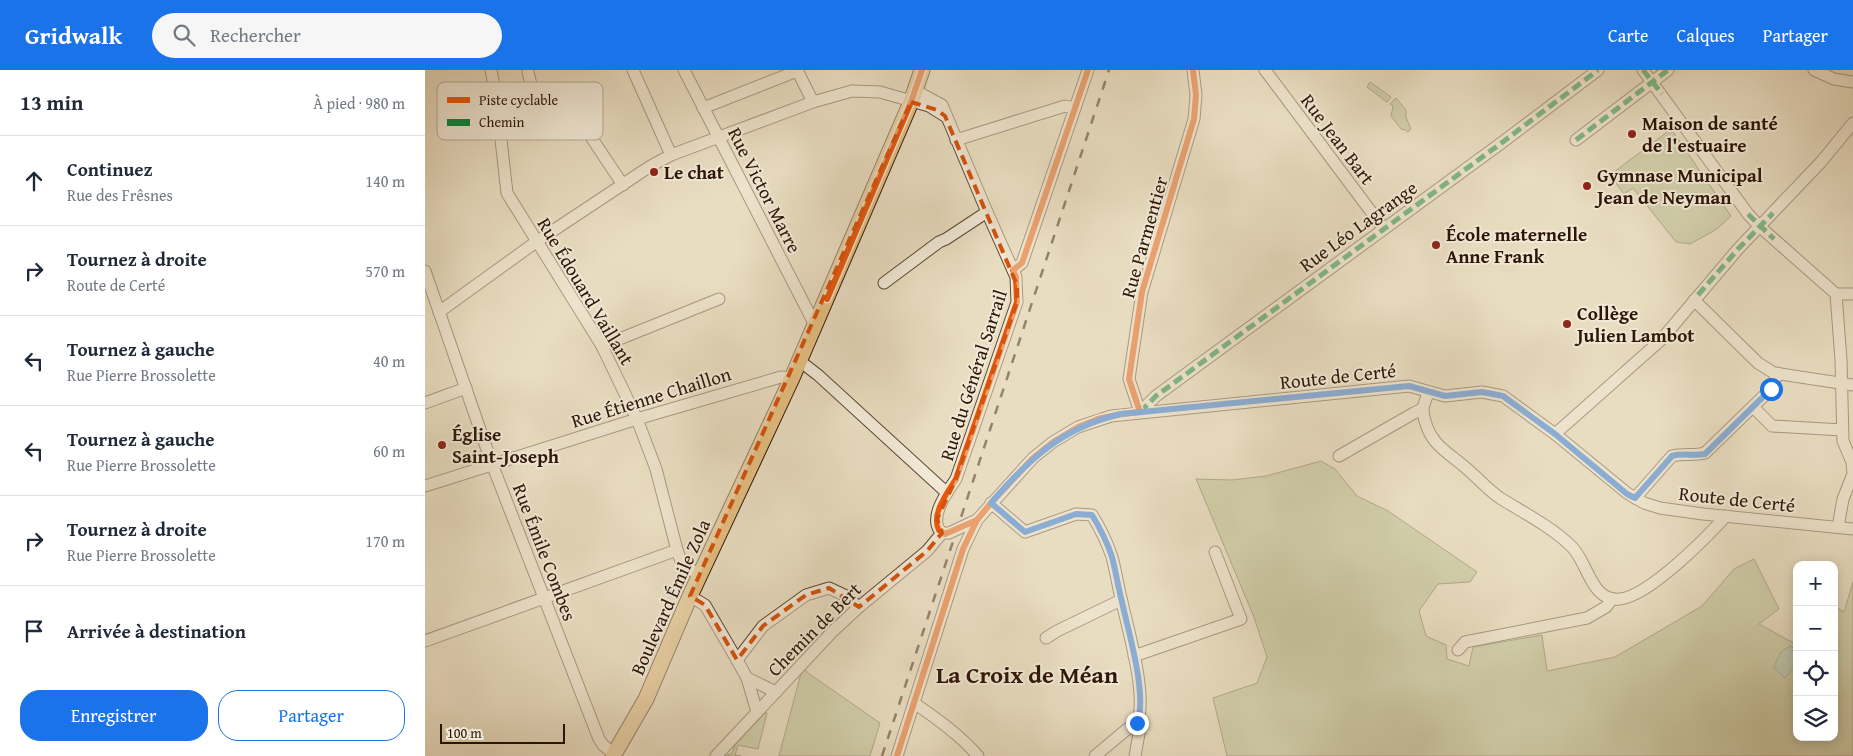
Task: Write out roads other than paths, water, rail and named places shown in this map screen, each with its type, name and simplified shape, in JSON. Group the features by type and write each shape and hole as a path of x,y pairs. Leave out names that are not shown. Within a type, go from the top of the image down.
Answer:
{"main road":[{"name":"Boulevard Émile Zola","path":"614,755 647,699 699,576 792,378 914,97 922,70"}],"street":[{"path":"633,70 671,155"},
{"name":"Rue Victor Marre","path":"684,70 815,325"},
{"name":"Rue du Général Sarrail","path":"942,533 937,526 937,519 947,493 956,479 1017,302 1017,277 1013,270 1023,263 1088,70"},
{"name":"Rue Parmentier","path":"1139,412 1129,379 1136,325 1142,292 1194,119 1196,94 1193,70"},
{"name":"Rue Jean Bart","path":"1265,70 1384,229"},
{"name":"Rue Léo Lagrange","path":"1139,412 1156,396 1598,70"},
{"path":"1643,70 1748,214 1759,226 1836,294 1853,294"},
{"path":"1576,140 1668,70"},
{"path":"1814,70 1834,79 1853,82"},
{"path":"703,108 797,71 813,102"},
{"path":"528,72 531,82"},
{"path":"439,312 536,242 649,167 671,155 813,102 852,91 880,92 914,97 937,101 942,105 945,116 1013,270"},
{"path":"956,140 1065,106 1075,108"},
{"path":"1555,434 1661,340 1693,300 1759,226 1782,205 1821,162 1853,123"},
{"name":"Rue Édouard Vaillant","path":"501,140 507,193 602,346 637,419 656,469 681,561 699,576"},
{"path":"593,140 623,185"},
{"path":"884,283 939,242 987,212"},
{"name":"Rue Émile Combes","path":"425,271 491,464 599,739 614,755"},
{"path":"1836,294 1847,384 1842,430 1843,444 1852,462 1853,474 1843,499 1838,527"},
{"path":"602,346 719,299"},
{"path":"1693,300 1758,363 1774,372 1847,384"},
{"path":"799,362 817,375 947,493"},
{"path":"1635,498 1672,456 1679,454 1696,456 1705,454 1771,389 1778,373"},
{"name":"Rue Étienne Chaillon","path":"425,486 491,464 781,376 792,378"},
{"name":"Route de Certé","path":"977,520 1033,458 1053,442 1079,427 1098,419 1139,412 1409,386 1445,396 1482,392 1503,396 1555,434 1627,494 1643,503 1660,508 1853,529"},
{"path":"425,403 466,388"},
{"path":"1428,392 1423,409 1429,433 1437,445 1499,497 1528,514 1568,544 1579,557 1596,589 1603,595 1613,599 1621,599 1658,580 1703,540 1726,516"},
{"path":"1753,407 1772,426 1842,430"},
{"path":"1339,456 1423,409"},
{"path":"991,503 1025,532 1076,514 1092,515 1101,529 1111,557 1134,656 1140,716 1137,723 1095,756"},
{"path":"942,533 949,533 977,520"},
{"path":"897,756 916,704 963,549 977,520"},
{"name":"Chemin de Bert","path":"716,756 819,645 859,607 927,551 942,533"},
{"path":"425,641 677,550"},
{"path":"1134,656 1241,619 1215,552"},
{"path":"737,660 763,626 806,595 829,588 845,595 859,607"},
{"path":"690,596 705,605 737,660 747,678 757,712"},
{"path":"1458,650 1465,642 1587,618 1606,607 1613,599"},
{"path":"1046,638 1121,600"},
{"path":"747,678 776,692"},
{"path":"916,704 955,734 978,756"},
{"path":"1135,756 1140,728 1137,723"}],"railway":[{"path":"882,756 1109,70"}],"place":[{"name":"Maison de santé de l'estuaire","path":"1632,134"},
{"name":"Le chat","path":"654,172"},
{"name":"Gymnase Municipal Jean de Neyman","path":"1587,186"},
{"name":"École maternelle Anne Frank","path":"1436,245"},
{"name":"Collège Julien Lambot","path":"1567,324"},
{"name":"Église Saint-Joseph","path":"442,445"}],"district":[{"name":"La Croix de Méan","path":"1027,674"}]}
